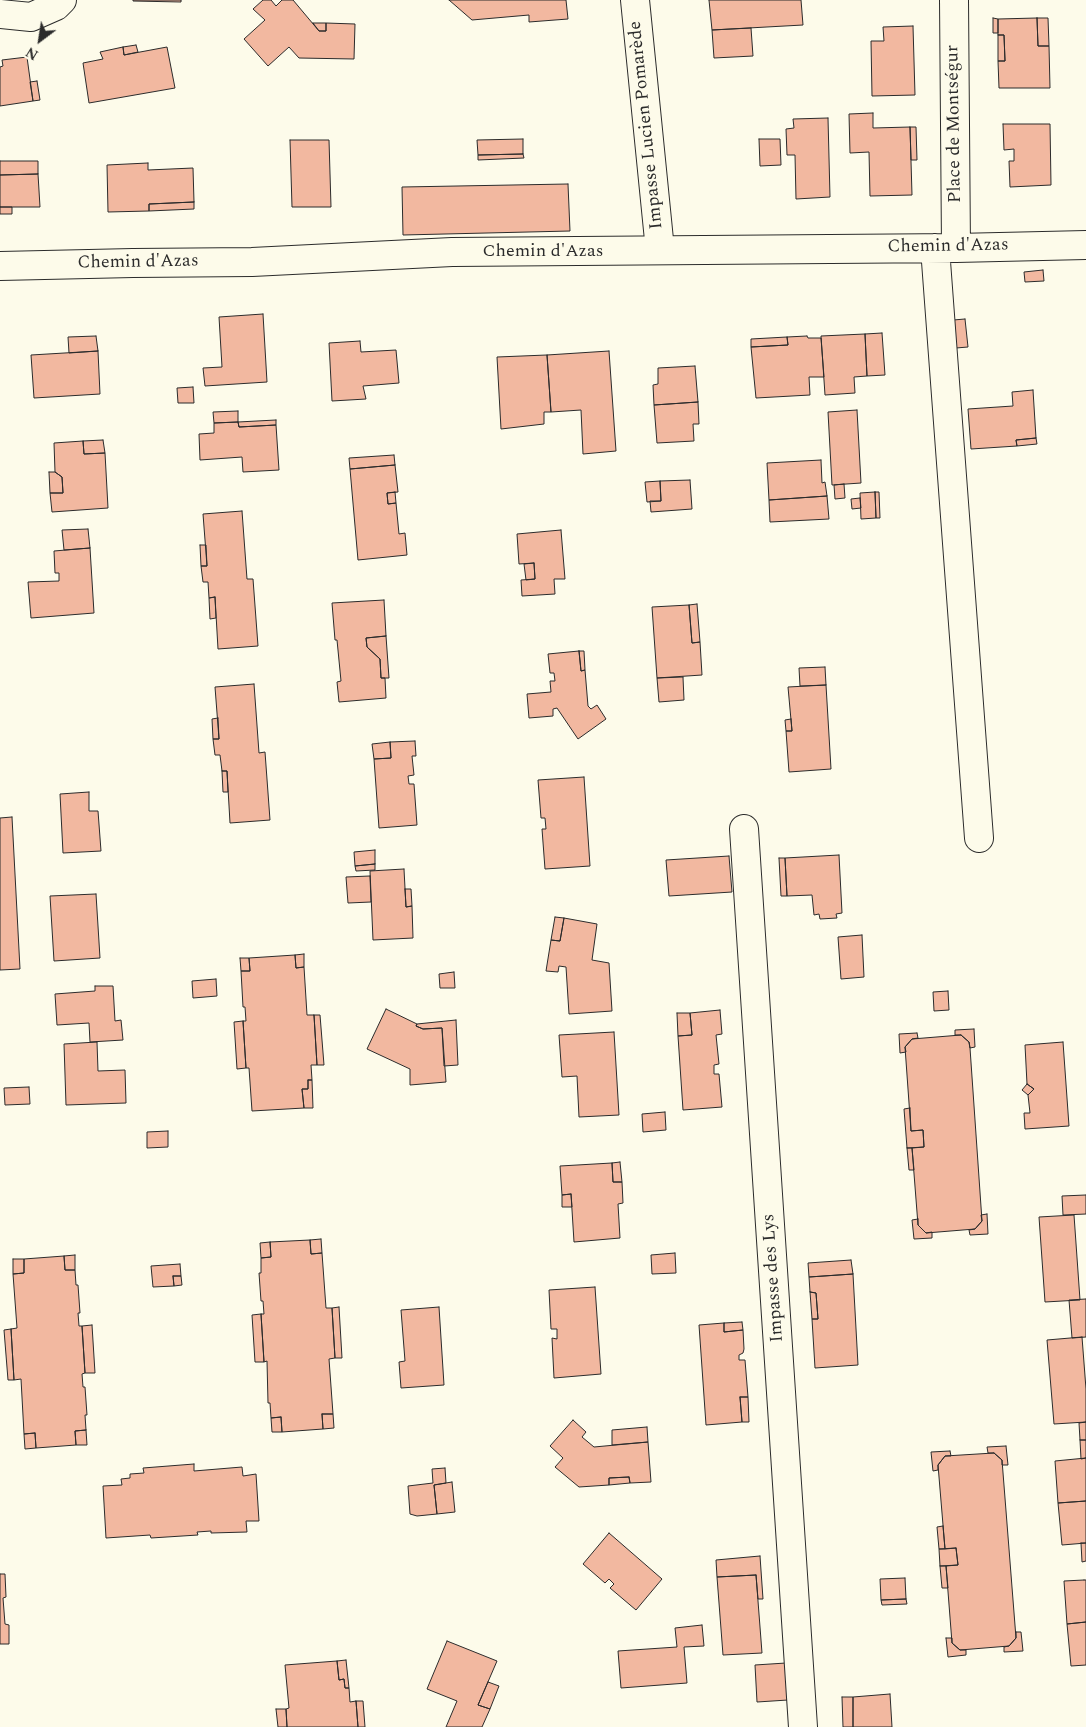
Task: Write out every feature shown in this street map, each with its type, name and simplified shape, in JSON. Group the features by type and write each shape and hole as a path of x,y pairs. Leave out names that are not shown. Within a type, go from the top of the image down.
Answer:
{"street":[{"path":"0,14 30,17 56,6 62,0"},
{"name":"Impasse Lucien Pomarède","path":"635,0 660,250"},
{"name":"Place de Montségur","path":"954,0 945,248 980,838"},
{"name":"Chemin d'Azas","path":"0,266 252,262 452,252 1086,245"},
{"name":"Impasse des Lys","path":"744,829 803,1727"}],"building":[{"path":"133,0 181,0 181,2 133,1"},
{"path":"263,0 271,0 276,6 282,0 293,0 319,31 326,31 326,23 355,24 354,59 299,58 289,47 268,66 244,39 265,20 253,9"},
{"path":"449,0 566,0 568,19 529,22 529,15 472,20"},
{"path":"709,0 801,0 803,25 712,30"},
{"path":"993,18 998,19 998,33 993,33"},
{"path":"1037,18 1038,46 1049,46 1050,88 999,88 998,61 1005,61 1004,35 998,35 998,19"},
{"path":"1037,18 1048,18 1049,46 1038,46"},
{"path":"313,23 326,23 326,31 319,31"},
{"path":"913,26 915,95 872,96 871,41 884,41 883,27"},
{"path":"751,28 753,56 714,58 712,30"},
{"path":"998,35 1004,35 1005,61 998,61"},
{"path":"136,45 138,52 124,55 123,47"},
{"path":"123,47 124,55 167,47 175,88 89,103 83,63 103,59 100,52"},
{"path":"27,57 33,101 0,106 0,67 3,66 2,60"},
{"path":"37,81 40,100 33,101 30,82"},
{"path":"873,113 873,128 910,127 912,195 870,196 869,152 850,153 849,114"},
{"path":"828,118 830,197 796,199 795,155 787,155 786,129 794,128 793,119"},
{"path":"1003,124 1050,124 1051,185 1010,187 1009,161 1014,161 1014,149 1004,150"},
{"path":"910,127 916,127 917,160 911,160"},
{"path":"523,139 523,154 478,155 477,140"},
{"path":"759,139 780,139 781,165 760,166"},
{"path":"290,140 329,140 331,207 292,207"},
{"path":"523,154 524,158 478,160 478,155"},
{"path":"0,161 38,161 38,174 0,175"},
{"path":"148,163 148,170 193,168 194,202 149,204 149,211 108,212 107,165"},
{"path":"38,174 40,207 0,207 0,175"},
{"path":"568,184 570,231 403,235 402,187"},
{"path":"194,202 194,209 149,211 149,204"},
{"path":"0,207 12,207 12,214 0,214"},
{"path":"1043,270 1044,281 1025,282 1024,272"},
{"path":"263,314 267,382 205,386 203,368 222,367 219,317"},
{"path":"965,319 968,347 944,349 942,321"},
{"path":"882,333 885,375 867,376 865,334"},
{"path":"865,334 867,376 854,377 855,393 825,395 821,336"},
{"path":"96,336 98,351 69,353 68,337"},
{"path":"807,336 808,338 821,338 824,377 809,377 810,395 756,398 751,347 788,345 787,337"},
{"path":"787,337 788,345 751,347 751,339"},
{"path":"360,341 361,352 396,350 399,383 363,386 366,399 332,401 329,343"},
{"path":"98,351 100,394 34,398 31,355"},
{"path":"609,351 616,451 583,454 581,410 551,412 547,355"},
{"path":"547,355 551,412 544,412 544,424 501,429 497,357"},
{"path":"695,366 698,402 654,405 653,385 658,384 658,368"},
{"path":"193,387 194,403 178,403 177,388"},
{"path":"1033,390 1036,438 1016,440 1017,446 971,449 968,409 1013,406 1012,392"},
{"path":"698,402 699,424 693,424 694,441 657,443 654,405"},
{"path":"857,410 861,483 832,485 828,412"},
{"path":"238,411 238,422 214,423 213,412"},
{"path":"276,420 276,425 239,427 238,422"},
{"path":"238,422 239,427 276,425 279,470 243,472 242,457 200,460 199,434 214,433 214,423"},
{"path":"1036,438 1037,444 1017,446 1016,440"},
{"path":"103,440 105,453 84,454 83,441"},
{"path":"83,441 84,454 105,453 108,508 52,512 50,493 63,493 62,477 55,472 54,443"},
{"path":"394,455 395,465 350,469 349,458"},
{"path":"821,460 822,483 825,482 827,496 769,500 767,463"},
{"path":"395,465 398,492 387,493 388,504 396,503 399,534 405,533 407,555 358,560 350,469"},
{"path":"49,472 55,472 62,477 63,493 50,493"},
{"path":"690,480 692,509 651,512 650,501 661,501 660,481"},
{"path":"660,481 661,501 647,502 645,482"},
{"path":"844,484 845,498 835,499 834,485"},
{"path":"395,492 396,503 388,504 387,493"},
{"path":"875,492 879,492 880,518 876,518"},
{"path":"875,492 876,518 861,519 860,493"},
{"path":"827,496 829,519 770,522 769,500"},
{"path":"860,498 861,508 852,509 851,499"},
{"path":"242,511 247,579 253,579 258,646 218,649 215,597 209,598 208,582 203,582 201,566 207,566 203,514"},
{"path":"88,529 90,548 64,550 62,530"},
{"path":"561,530 565,579 554,579 555,594 522,596 521,580 535,579 534,563 519,564 517,534"},
{"path":"200,545 206,545 207,566 201,566"},
{"path":"90,548 94,613 31,618 28,582 59,581 59,573 55,573 54,551"},
{"path":"534,563 535,579 526,580 524,564"},
{"path":"215,597 216,618 210,619 209,598"},
{"path":"384,600 386,636 366,638 367,647 380,659 381,678 385,678 386,698 339,702 337,682 341,681 332,603"},
{"path":"697,604 700,642 692,643 689,605"},
{"path":"689,605 692,643 700,642 702,675 657,678 652,607"},
{"path":"386,636 389,678 381,678 380,659 367,647 366,638"},
{"path":"579,651 581,671 585,670 588,706 591,709 597,705 606,719 578,739 557,708 553,709 553,716 529,718 527,694 551,692 550,681 555,681 554,673 550,673 548,654"},
{"path":"579,651 584,651 585,670 581,671"},
{"path":"825,667 826,685 800,686 799,668"},
{"path":"683,677 684,700 659,702 657,678"},
{"path":"254,684 259,753 265,752 270,820 230,823 227,771 222,771 220,755 215,755 213,739 219,739 215,687"},
{"path":"826,685 831,769 789,772 786,731 792,731 788,687"},
{"path":"218,718 219,739 213,739 212,719"},
{"path":"791,719 792,731 786,731 785,720"},
{"path":"415,741 416,756 412,756 414,775 408,776 409,784 414,784 417,825 379,828 374,759 391,758 390,742"},
{"path":"390,742 391,758 374,759 372,744"},
{"path":"222,771 227,771 228,792 223,792"},
{"path":"584,777 590,866 545,869 542,829 546,829 545,818 541,818 538,780"},
{"path":"89,792 89,811 98,811 101,851 63,853 60,794"},
{"path":"12,817 20,969 0,970 0,818"},
{"path":"375,850 375,864 355,866 354,852"},
{"path":"839,855 842,913 836,914 837,918 820,919 819,914 814,915 812,895 787,896 785,858"},
{"path":"729,856 732,892 669,896 666,860"},
{"path":"779,858 785,858 787,896 781,896"},
{"path":"375,864 375,870 356,871 355,866"},
{"path":"404,869 406,907 412,906 413,938 373,940 370,871"},
{"path":"370,876 371,902 348,903 346,877"},
{"path":"405,889 411,889 412,906 406,907"},
{"path":"96,894 100,958 54,961 50,896"},
{"path":"555,917 564,918 560,941 551,940"},
{"path":"564,918 597,924 592,960 609,963 612,1011 569,1014 566,967 559,966 558,972 546,971 551,940 560,941"},
{"path":"862,935 864,977 841,979 838,937"},
{"path":"304,954 304,967 296,968 295,955"},
{"path":"295,955 296,968 304,967 307,1015 314,1015 317,1065 311,1065 312,1080 308,1080 308,1089 302,1089 304,1108 252,1111 249,1068 246,1068 243,1021 246,1021 245,1007 243,1007 241,971 250,971 249,958"},
{"path":"240,958 249,958 250,971 241,971"},
{"path":"454,972 455,988 440,988 439,974"},
{"path":"216,979 217,996 193,998 192,981"},
{"path":"95,986 113,986 115,1021 121,1020 123,1040 90,1042 89,1023 57,1025 55,994 95,991"},
{"path":"948,991 949,1010 934,1011 933,992"},
{"path":"386,1009 417,1024 416,1026 423,1029 442,1028 446,1082 410,1085 410,1069 367,1049"},
{"path":"720,1010 722,1034 716,1035 719,1064 714,1065 714,1074 719,1074 722,1107 683,1110 678,1036 692,1035 690,1013"},
{"path":"677,1013 690,1013 692,1035 678,1036"},
{"path":"314,1015 320,1015 324,1065 317,1065"},
{"path":"456,1020 458,1065 444,1066 442,1028 423,1029 416,1026 417,1024"},
{"path":"243,1021 246,1068 237,1069 234,1022"},
{"path":"974,1029 975,1047 970,1048 969,1042 961,1035 955,1035 955,1030"},
{"path":"614,1032 619,1115 579,1117 577,1076 562,1077 559,1035"},
{"path":"917,1033 918,1038 912,1039 905,1047 906,1052 900,1053 899,1034"},
{"path":"961,1035 969,1042 970,1048 982,1221 975,1229 926,1233 918,1225 912,1148 924,1147 923,1130 911,1131 905,1047 912,1039"},
{"path":"97,1042 98,1071 125,1070 126,1103 66,1105 64,1044"},
{"path":"1063,1042 1069,1126 1025,1129 1024,1113 1030,1113 1028,1095 1034,1089 1027,1084 1025,1045"},
{"path":"308,1080 312,1080 313,1108 304,1108 302,1089 308,1089"},
{"path":"1027,1084 1034,1089 1028,1095 1022,1090"},
{"path":"29,1087 30,1104 5,1105 4,1088"},
{"path":"910,1108 911,1131 923,1130 924,1147 907,1148 904,1109"},
{"path":"665,1112 666,1130 643,1132 642,1114"},
{"path":"168,1131 168,1147 147,1148 147,1132"},
{"path":"907,1148 912,1148 914,1170 909,1170"},
{"path":"620,1162 622,1182 613,1182 612,1163"},
{"path":"612,1163 613,1182 622,1182 623,1203 618,1204 620,1238 574,1242 571,1194 562,1195 560,1166"},
{"path":"571,1194 572,1207 562,1207 562,1195"},
{"path":"1086,1195 1086,1214 1063,1215 1062,1196"},
{"path":"987,1214 988,1234 970,1235 969,1230 975,1229 982,1221 981,1215"},
{"path":"1074,1215 1080,1300 1045,1302 1039,1217"},
{"path":"918,1219 918,1225 926,1233 932,1232 932,1238 914,1239 912,1220"},
{"path":"321,1239 322,1253 311,1254 310,1240"},
{"path":"310,1240 311,1254 322,1253 326,1308 332,1308 335,1358 329,1359 333,1414 322,1414 323,1429 282,1432 281,1417 271,1418 270,1403 268,1403 267,1361 264,1362 261,1314 264,1314 259,1273 261,1273 261,1258 271,1257 270,1242"},
{"path":"270,1242 271,1257 261,1258 260,1243"},
{"path":"675,1253 676,1273 652,1274 651,1255"},
{"path":"75,1255 75,1270 65,1270 64,1256"},
{"path":"64,1256 65,1270 75,1270 76,1285 78,1285 79,1326 82,1326 85,1373 82,1374 87,1415 85,1415 86,1430 75,1431 76,1445 36,1448 35,1433 24,1434 21,1379 14,1380 11,1329 17,1328 13,1274 24,1273 24,1259"},
{"path":"13,1259 24,1259 24,1273 13,1274"},
{"path":"851,1260 853,1274 809,1277 808,1263"},
{"path":"180,1264 181,1276 173,1276 174,1286 153,1287 151,1266"},
{"path":"853,1274 858,1365 815,1368 812,1319 818,1319 816,1293 810,1292 809,1277"},
{"path":"173,1276 181,1276 182,1285 174,1286"},
{"path":"595,1287 601,1374 554,1378 552,1338 557,1339 557,1329 551,1329 549,1290"},
{"path":"810,1292 816,1293 818,1319 812,1319"},
{"path":"1086,1299 1086,1337 1072,1338 1069,1300"},
{"path":"339,1307 342,1358 335,1358 332,1308"},
{"path":"439,1307 444,1385 401,1388 399,1362 405,1361 401,1310"},
{"path":"261,1314 264,1362 255,1362 252,1315"},
{"path":"742,1322 743,1330 724,1332 724,1323"},
{"path":"724,1323 724,1332 743,1330 744,1349 743,1353 739,1355 739,1360 745,1360 748,1397 740,1397 742,1422 706,1425 699,1325"},
{"path":"92,1325 95,1373 85,1373 82,1326"},
{"path":"11,1329 14,1380 8,1380 4,1330"},
{"path":"1082,1337 1086,1389 1086,1422 1054,1424 1047,1340"},
{"path":"740,1397 748,1397 749,1422 742,1422"},
{"path":"322,1414 333,1414 334,1428 323,1429"},
{"path":"281,1417 282,1432 272,1432 271,1418"},
{"path":"573,1420 586,1432 582,1437 594,1447 648,1442 651,1482 630,1483 629,1477 609,1478 609,1485 579,1487 555,1467 563,1458 550,1446"},
{"path":"1086,1422 1086,1440 1080,1440 1079,1423"},
{"path":"647,1427 648,1442 612,1445 612,1430"},
{"path":"86,1430 87,1445 76,1445 75,1431"},
{"path":"35,1433 36,1448 25,1449 24,1434"},
{"path":"1080,1440 1086,1440 1086,1458 1081,1459"},
{"path":"1006,1446 1008,1465 1002,1465 1002,1460 994,1453 988,1453 987,1447"},
{"path":"950,1451 951,1456 945,1456 938,1465 938,1470 933,1471 931,1452"},
{"path":"994,1453 1002,1460 1016,1638 1009,1646 960,1650 952,1643 946,1566 958,1565 956,1548 945,1549 938,1465 945,1456"},
{"path":"1086,1458 1086,1501 1058,1503 1055,1461"},
{"path":"194,1464 194,1471 242,1467 243,1476 256,1474 259,1521 246,1521 247,1532 211,1533 211,1531 197,1532 198,1535 151,1538 150,1535 106,1538 103,1486 122,1485 121,1479 130,1478 130,1474 144,1473 143,1468"},
{"path":"445,1468 446,1483 434,1485 437,1514 417,1516 410,1514 408,1486 433,1483 432,1469"},
{"path":"629,1477 630,1483 609,1485 609,1478"},
{"path":"452,1482 455,1512 437,1514 434,1485"},
{"path":"1086,1501 1086,1543 1062,1545 1058,1503"},
{"path":"943,1526 945,1549 939,1549 937,1527"},
{"path":"609,1533 662,1579 636,1610 610,1588 614,1584 609,1579 605,1583 583,1564"},
{"path":"1081,1543 1086,1543 1086,1561 1082,1562"},
{"path":"956,1548 958,1565 940,1566 939,1549"},
{"path":"760,1556 763,1599 758,1599 756,1575 717,1577 716,1560"},
{"path":"940,1566 946,1566 948,1588 942,1588"},
{"path":"0,1574 5,1574 6,1597 3,1598 5,1624 9,1625 9,1644 0,1644"},
{"path":"756,1575 762,1653 723,1655 717,1577"},
{"path":"905,1578 906,1599 881,1600 880,1579"},
{"path":"1086,1580 1086,1622 1067,1624 1064,1581"},
{"path":"906,1599 907,1604 882,1605 881,1600"},
{"path":"1086,1622 1086,1665 1071,1666 1067,1624"},
{"path":"702,1625 704,1646 684,1647 687,1683 621,1688 618,1651 677,1647 675,1628"},
{"path":"1016,1632 1021,1632 1023,1651 1004,1652 1004,1647 1009,1646 1016,1638"},
{"path":"946,1638 952,1638 952,1643 960,1650 966,1650 966,1655 948,1657"},
{"path":"447,1641 497,1661 478,1705 490,1709 482,1727 446,1727 457,1701 427,1689"},
{"path":"346,1660 349,1688 345,1688 344,1679 339,1680 337,1661"},
{"path":"337,1661 339,1680 344,1679 345,1688 349,1688 350,1702 356,1701 358,1727 287,1727 286,1709 289,1708 285,1665"},
{"path":"786,1663 788,1700 757,1702 755,1665"},
{"path":"488,1682 499,1686 490,1709 478,1705"},
{"path":"890,1694 892,1727 853,1727 853,1697"},
{"path":"842,1697 853,1697 853,1727 843,1727"},
{"path":"356,1701 363,1701 365,1727 358,1727"},
{"path":"276,1709 286,1709 287,1727 278,1727"}]}
